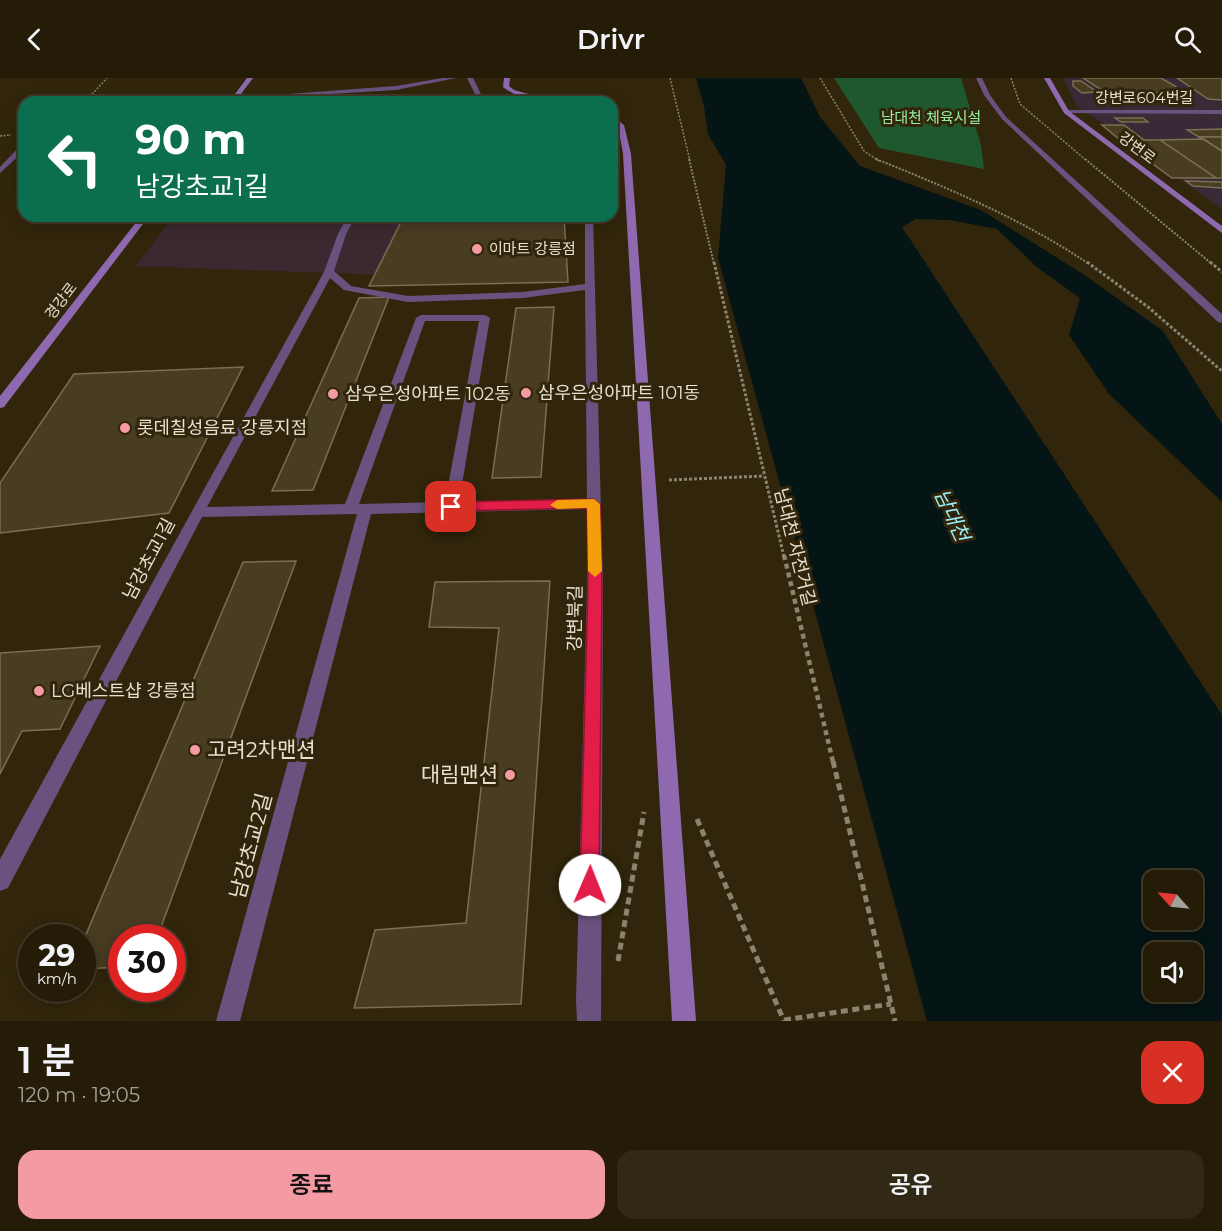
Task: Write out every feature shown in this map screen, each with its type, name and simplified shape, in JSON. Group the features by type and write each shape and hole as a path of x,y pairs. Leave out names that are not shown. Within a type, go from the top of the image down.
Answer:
{"street":[{"path":"236,96 250,78"},
{"path":"287,96 396,88 453,78"},
{"path":"470,78 478,95 481,96"},
{"path":"507,78 506,87 531,96"},
{"path":"979,78 987,95 1004,118 1222,320"},
{"name":"강변로","path":"1047,78 1066,112 1222,230"},
{"name":"강변로604번길","path":"1066,112 1222,112"},
{"path":"618,123 621,125 627,154 684,1021"},
{"path":"0,171 18,153"},
{"name":"경강로","path":"0,404 140,222"},
{"path":"197,512 329,272 342,234 349,222"},
{"name":"강변북길","path":"589,222 595,586 589,1021"},
{"path":"329,272 348,288 408,299 523,295 590,285"},
{"name":"남강초교2길","path":"228,1021 357,509 421,318 485,318 451,507"},
{"name":"남강초교1길","path":"0,880 197,512 594,504"}],"path":[{"path":"90,96 107,78"},
{"name":"남대천 자전거길","path":"670,78 896,1021"},
{"path":"820,78 864,151 873,158 955,191 1046,236 1143,301 1222,371"},
{"path":"1011,78 1020,104 1029,113 1222,272"},
{"path":"649,480 764,476"},
{"path":"784,1020 891,1004"}],"shaded area":[{"path":"1063,78 1222,78 1222,209 1076,105"},
{"path":"169,222 556,222 553,281 136,266"}],"green space":[{"name":"남대천 체육시설","path":"834,78 961,78 981,145 984,169 879,148"}],"water":[{"name":"남대천","path":"696,78 801,78 820,117 860,166 981,210 1086,276 1163,331 1222,424 1222,502 1109,394 1069,335 1080,298 1038,268 997,229 949,220 916,219 902,227 1222,715 1222,1021 927,1021 718,258 726,165 708,134 704,106"}],"building":[{"path":"1083,78 1161,78 1187,93 1105,92"},
{"path":"1177,78 1222,78 1222,100 1208,99"},
{"path":"1073,81 1081,81 1097,92 1082,93 1073,86"},
{"path":"1115,118 1143,118 1148,122 1121,122"},
{"path":"1102,125 1124,125 1144,140 1120,140"},
{"path":"1222,129 1222,137 1199,137 1187,130"},
{"path":"1199,137 1222,137 1222,151 1203,139"},
{"path":"1203,139 1222,151 1222,178 1216,178 1160,140"},
{"path":"1120,140 1160,140 1216,178 1172,178"},
{"path":"1186,181 1222,182 1222,188 1193,186"},
{"name":"이마트 강릉점","path":"401,222 564,222 568,282 369,286"},
{"name":"삼우은성아파트 102동","path":"389,297 313,490 272,491 359,298"},
{"name":"삼우은성아파트 101동","path":"554,307 541,477 492,478 516,308"},
{"name":"롯데칠성음료 강릉지점","path":"243,367 169,513 0,533 0,483 74,374"},
{"name":"고려2차맨션","path":"296,561 162,924 108,924 108,968 96,968 96,924 90,924 243,562"},
{"name":"대림맨션","path":"550,581 521,1004 354,1008 375,930 466,923 499,628 429,627 435,582"},
{"name":"LG베스트샵 강릉점","path":"100,646 60,729 22,731 0,774 0,653"}],"slow traffic":[{"path":"557,505 594,504 595,571"}],"place":[{"name":"이마트 강릉점","path":"477,249"},
{"name":"삼우은성아파트 101동","path":"526,393"},
{"name":"삼우은성아파트 102동","path":"333,394"},
{"name":"롯데칠성음료 강릉지점","path":"125,428"},
{"name":"LG베스트샵 강릉점","path":"39,691"},
{"name":"고려2차맨션","path":"195,750"},
{"name":"대림맨션","path":"510,775"}],"route":[{"path":"451,507 594,504 595,586 590,885"}]}
